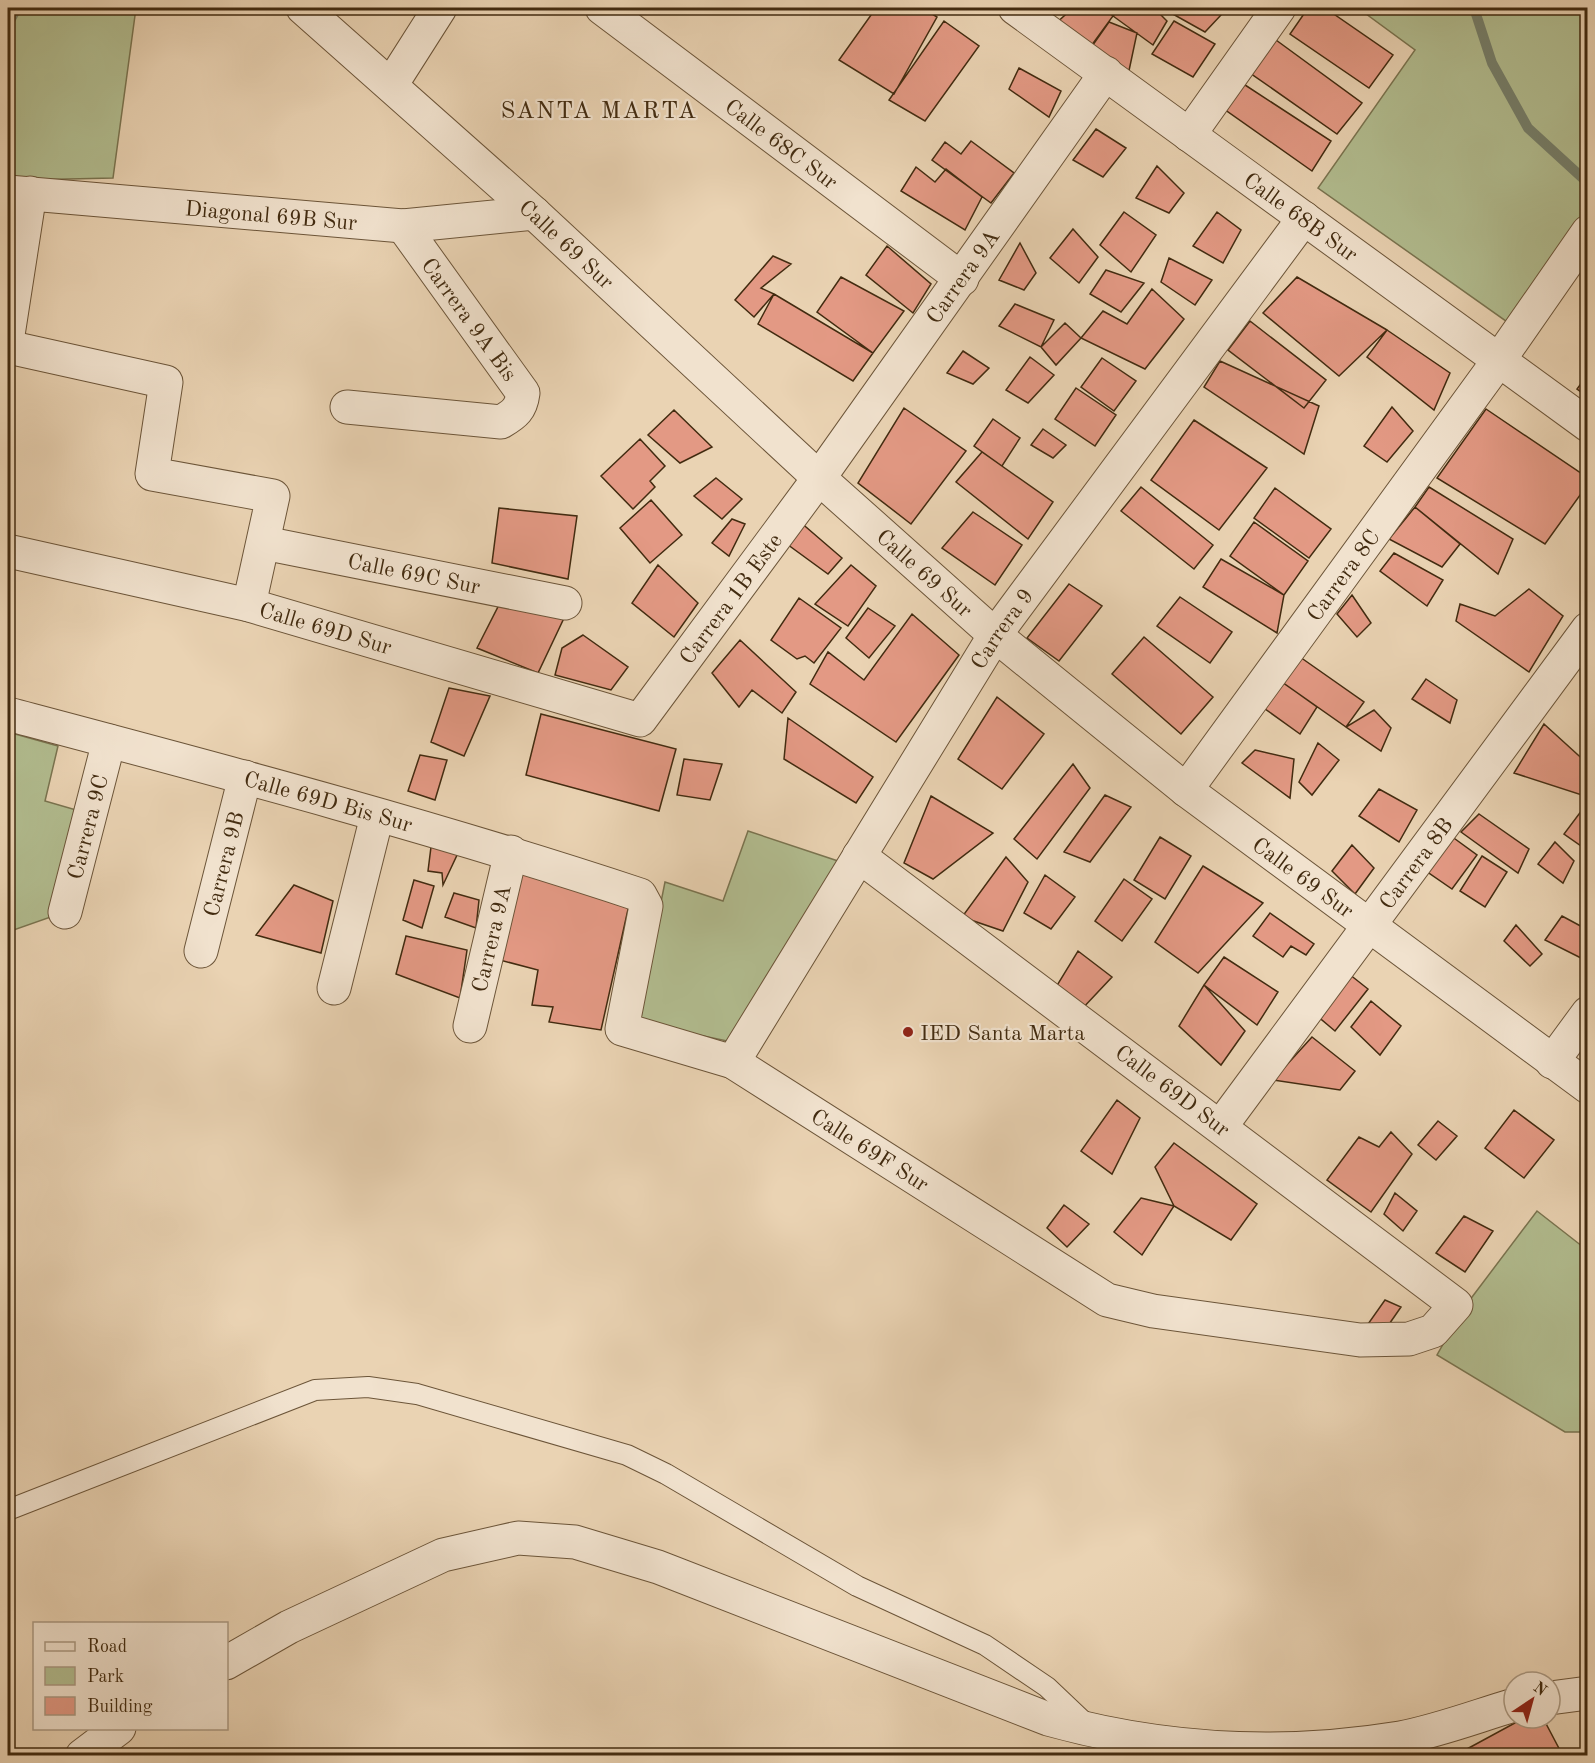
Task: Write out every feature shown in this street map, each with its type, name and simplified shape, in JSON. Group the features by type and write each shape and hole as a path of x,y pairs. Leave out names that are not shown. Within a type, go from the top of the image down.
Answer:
{"street":[{"name":"Calle 69 Sur","path":"300,8 391,85 534,213 819,478 994,635 1186,790 1587,1088"},
{"path":"391,85 440,8"},
{"name":"Calle 68C Sur","path":"602,8 962,279"},
{"name":"Calle 68B Sur","path":"1015,8 1587,425"},
{"path":"1189,135 1279,8"},
{"name":"Carrera 9A","path":"819,478 1106,74"},
{"path":"8,335 19,193"},
{"name":"Diagonal 69B Sur","path":"19,193 403,226 534,213"},
{"name":"Carrera 9","path":"733,1062 994,635 1304,218"},
{"name":"Carrera 9A Bis","path":"347,407 501,422 515,414 521,405 523,393 403,226"},
{"name":"Carrera 8C","path":"1186,790 1499,360 1587,232"},
{"path":"8,347 166,382 152,474 273,496 249,605"},
{"name":"Carrera 1B Este","path":"640,720 819,478"},
{"name":"Calle 69C Sur","path":"264,543 565,603"},
{"name":"Calle 69D Sur","path":"8,551 249,605 640,720"},
{"name":"Carrera 8B","path":"1221,1126 1587,629"},
{"name":"Calle 69D Bis Sur","path":"8,714 245,777 511,852 640,895 646,906 622,1029"},
{"name":"Carrera 9C","path":"65,912 109,741"},
{"name":"Carrera 9B","path":"201,951 245,777"},
{"path":"334,988 377,816"},
{"name":"Carrera 9A","path":"470,1026 511,852"},
{"name":"Calle 69D Sur","path":"859,856 1221,1126 1456,1305"},
{"path":"1552,1062 1587,1013"},
{"name":"Calle 69F Sur","path":"622,1029 733,1062 1107,1300 1154,1311 1360,1340 1409,1339 1433,1330 1456,1305"},
{"path":"228,1662 289,1627 443,1555 518,1538 575,1542 658,1567 1048,1719 1095,1732 1189,1747 1308,1750 1402,1737 1502,1708"},
{"path":"1562,1696 1587,1693"},
{"path":"82,1755 116,1730"}],"lane":[{"path":"8,1510 315,1390 368,1387 417,1394 627,1455 666,1474 857,1586 985,1645 1047,1687 1095,1732"}],"green space":[{"path":"8,8 136,8 113,178 24,180 8,281"},
{"path":"1358,8 1587,8 1587,250 1527,336 1318,188 1415,50"},
{"path":"8,732 58,746 45,801 90,814 65,912 8,932"},
{"path":"748,831 844,863 727,1041 637,1022 665,882 723,901"},
{"path":"1537,1211 1587,1250 1587,1432 1565,1432 1437,1355 1463,1309"}],"building":[{"path":"876,8 923,8 937,17 894,94 839,60"},
{"path":"1073,8 1103,8 1113,16 1086,53 1054,25"},
{"path":"1120,8 1154,8 1167,21 1153,45 1113,16"},
{"path":"1176,8 1212,8 1222,14 1205,32 1171,13"},
{"path":"1308,8 1325,8 1393,55 1369,88 1290,34"},
{"path":"944,21 979,46 925,121 889,100"},
{"path":"1174,21 1215,44 1193,77 1152,54"},
{"path":"1109,22 1137,33 1127,80 1090,49"},
{"path":"1276,40 1362,103 1337,134 1250,73"},
{"path":"1019,68 1061,91 1049,117 1009,89"},
{"path":"1242,83 1331,141 1312,171 1224,109"},
{"path":"1096,129 1126,148 1103,177 1073,160"},
{"path":"971,141 1014,173 991,203 932,160 945,142 961,154"},
{"path":"1157,166 1184,193 1169,213 1136,198"},
{"path":"916,167 935,182 946,169 982,197 965,230 901,191"},
{"path":"1124,212 1156,235 1131,272 1100,245"},
{"path":"1217,212 1241,230 1223,263 1193,246"},
{"path":"1073,229 1098,257 1079,283 1050,258"},
{"path":"1020,243 1036,273 1024,290 999,280"},
{"path":"887,246 931,284 913,313 866,275"},
{"path":"773,256 791,264 761,288 774,294 754,317 735,300"},
{"path":"1169,258 1212,280 1195,305 1161,282"},
{"path":"1106,270 1144,283 1121,312 1090,294"},
{"path":"841,277 904,311 873,353 817,312"},
{"path":"1297,277 1387,330 1339,376 1263,313"},
{"path":"1152,289 1184,319 1145,369 1081,338 1103,311 1127,324"},
{"path":"774,294 873,353 853,381 758,324"},
{"path":"1015,304 1054,320 1041,347 999,326"},
{"path":"1250,321 1326,380 1304,408 1228,350"},
{"path":"1065,323 1081,338 1056,365 1041,347"},
{"path":"1387,330 1450,373 1434,410 1367,357"},
{"path":"963,351 989,368 973,384 947,373"},
{"path":"1030,357 1054,375 1028,403 1006,390"},
{"path":"1102,358 1136,381 1114,411 1081,387"},
{"path":"1220,361 1319,406 1304,454 1204,387"},
{"path":"1588,374 1588,397 1577,389"},
{"path":"1076,388 1116,415 1095,446 1055,419"},
{"path":"1392,407 1413,431 1387,462 1364,446"},
{"path":"904,408 966,451 911,524 858,483"},
{"path":"1486,409 1588,478 1588,484 1545,544 1437,478"},
{"path":"674,410 712,447 680,463 648,435"},
{"path":"993,419 1020,438 1002,466 974,446"},
{"path":"1194,420 1267,468 1219,530 1151,480"},
{"path":"1043,429 1066,445 1053,458 1031,445"},
{"path":"640,439 665,466 650,481 655,487 633,509 601,476"},
{"path":"982,452 1053,502 1028,539 956,482"},
{"path":"716,478 742,499 722,519 694,496"},
{"path":"1141,487 1213,545 1194,569 1121,511"},
{"path":"1429,487 1513,539 1498,574 1415,507"},
{"path":"1275,488 1331,529 1309,558 1254,518"},
{"path":"651,500 682,535 650,563 620,528"},
{"path":"1415,507 1460,544 1442,567 1389,539"},
{"path":"499,508 577,516 568,579 492,563"},
{"path":"973,512 1022,545 995,585 942,548"},
{"path":"732,519 745,524 729,556 712,543"},
{"path":"799,521 842,558 828,574 780,539"},
{"path":"1254,522 1308,561 1284,595 1230,556"},
{"path":"1394,553 1443,580 1427,606 1380,571"},
{"path":"1221,559 1284,595 1277,633 1203,587"},
{"path":"658,565 698,603 674,637 632,603"},
{"path":"851,565 876,586 848,626 815,604"},
{"path":"1069,584 1102,606 1059,661 1027,638"},
{"path":"1529,589 1563,616 1529,672 1456,621 1460,604 1495,616"},
{"path":"1352,595 1371,623 1357,637 1337,614"},
{"path":"1180,597 1232,632 1210,663 1157,626"},
{"path":"799,598 841,628 814,663 805,656 797,659 771,640"},
{"path":"502,599 565,616 538,673 477,648"},
{"path":"868,608 895,626 869,658 846,638"},
{"path":"912,614 959,655 896,742 810,684 828,652 864,680"},
{"path":"583,635 628,667 611,690 555,675 562,648"},
{"path":"1144,637 1213,697 1181,734 1112,674"},
{"path":"740,640 796,692 782,713 752,690 739,707 712,673"},
{"path":"1300,657 1364,702 1346,727 1282,682"},
{"path":"1426,679 1457,700 1450,723 1412,699"},
{"path":"1282,682 1317,707 1300,734 1261,706"},
{"path":"449,688 490,696 464,756 431,742"},
{"path":"997,697 1044,734 1002,789 958,759"},
{"path":"1374,710 1391,728 1381,751 1346,727"},
{"path":"541,714 676,749 659,811 526,775"},
{"path":"788,718 873,777 856,803 784,759"},
{"path":"1544,724 1588,764 1588,797 1514,773"},
{"path":"1318,743 1339,760 1312,795 1299,782"},
{"path":"1255,750 1294,759 1290,798 1242,763"},
{"path":"420,755 447,760 435,800 408,791"},
{"path":"684,759 722,764 710,800 677,795"},
{"path":"1073,764 1090,788 1037,859 1014,839"},
{"path":"1379,789 1417,810 1399,842 1359,816"},
{"path":"1105,795 1131,807 1090,862 1064,852"},
{"path":"931,796 993,833 933,879 904,863"},
{"path":"1585,806 1588,808 1588,844 1584,848 1564,834"},
{"path":"1479,814 1529,849 1518,873 1461,832"},
{"path":"1451,836 1477,855 1452,889 1426,871"},
{"path":"1160,837 1191,856 1165,899 1134,880"},
{"path":"1555,842 1574,861 1563,883 1538,864"},
{"path":"1352,845 1374,868 1355,894 1332,871"},
{"path":"431,847 458,853 443,885 442,873 428,871"},
{"path":"1482,856 1507,872 1485,907 1460,891"},
{"path":"1006,857 1028,882 1003,931 962,917"},
{"path":"521,860 629,905 601,1030 549,1022 553,1007 532,1005 538,970 496,959"},
{"path":"1203,866 1263,903 1198,973 1155,942"},
{"path":"1045,875 1075,897 1051,929 1024,913"},
{"path":"1124,879 1152,899 1122,941 1095,921"},
{"path":"414,880 434,886 422,928 403,920"},
{"path":"294,885 333,901 321,953 256,935"},
{"path":"454,893 479,900 476,928 445,917"},
{"path":"1270,913 1314,944 1306,955 1291,946 1283,957 1253,936"},
{"path":"1562,916 1588,930 1588,957 1585,960 1545,940"},
{"path":"1516,925 1542,954 1530,966 1504,941"},
{"path":"406,936 467,950 460,998 396,974"},
{"path":"1078,951 1112,977 1081,1010 1056,987"},
{"path":"1224,957 1278,992 1257,1025 1204,985"},
{"path":"1349,974 1368,989 1335,1031 1316,1015"},
{"path":"1204,985 1245,1031 1221,1065 1179,1026"},
{"path":"1371,1001 1401,1026 1380,1055 1351,1027"},
{"path":"1312,1037 1355,1071 1340,1090 1273,1080"},
{"path":"1117,1100 1140,1118 1112,1174 1081,1151"},
{"path":"1514,1110 1554,1140 1524,1178 1485,1148"},
{"path":"1438,1121 1457,1136 1436,1160 1418,1145"},
{"path":"1391,1132 1412,1154 1371,1212 1327,1180 1359,1137 1379,1147"},
{"path":"1174,1143 1257,1204 1231,1240 1174,1206 1155,1167"},
{"path":"1395,1193 1417,1211 1403,1231 1384,1214"},
{"path":"1141,1198 1174,1206 1142,1255 1114,1232"},
{"path":"1064,1205 1089,1224 1067,1247 1047,1228"},
{"path":"1464,1216 1493,1231 1465,1272 1436,1253"},
{"path":"1385,1300 1401,1307 1385,1330 1368,1324"},
{"path":"1502,1730 1549,1730 1563,1756 1454,1756"}],"waterway":[{"path":"8,24 17,8"},
{"path":"1474,8 1492,63 1528,128 1588,183"}],"place":[{"name":"IED Santa Marta","path":"908,1032"}],"district":[{"name":"SANTA MARTA","path":"599,110"}]}
